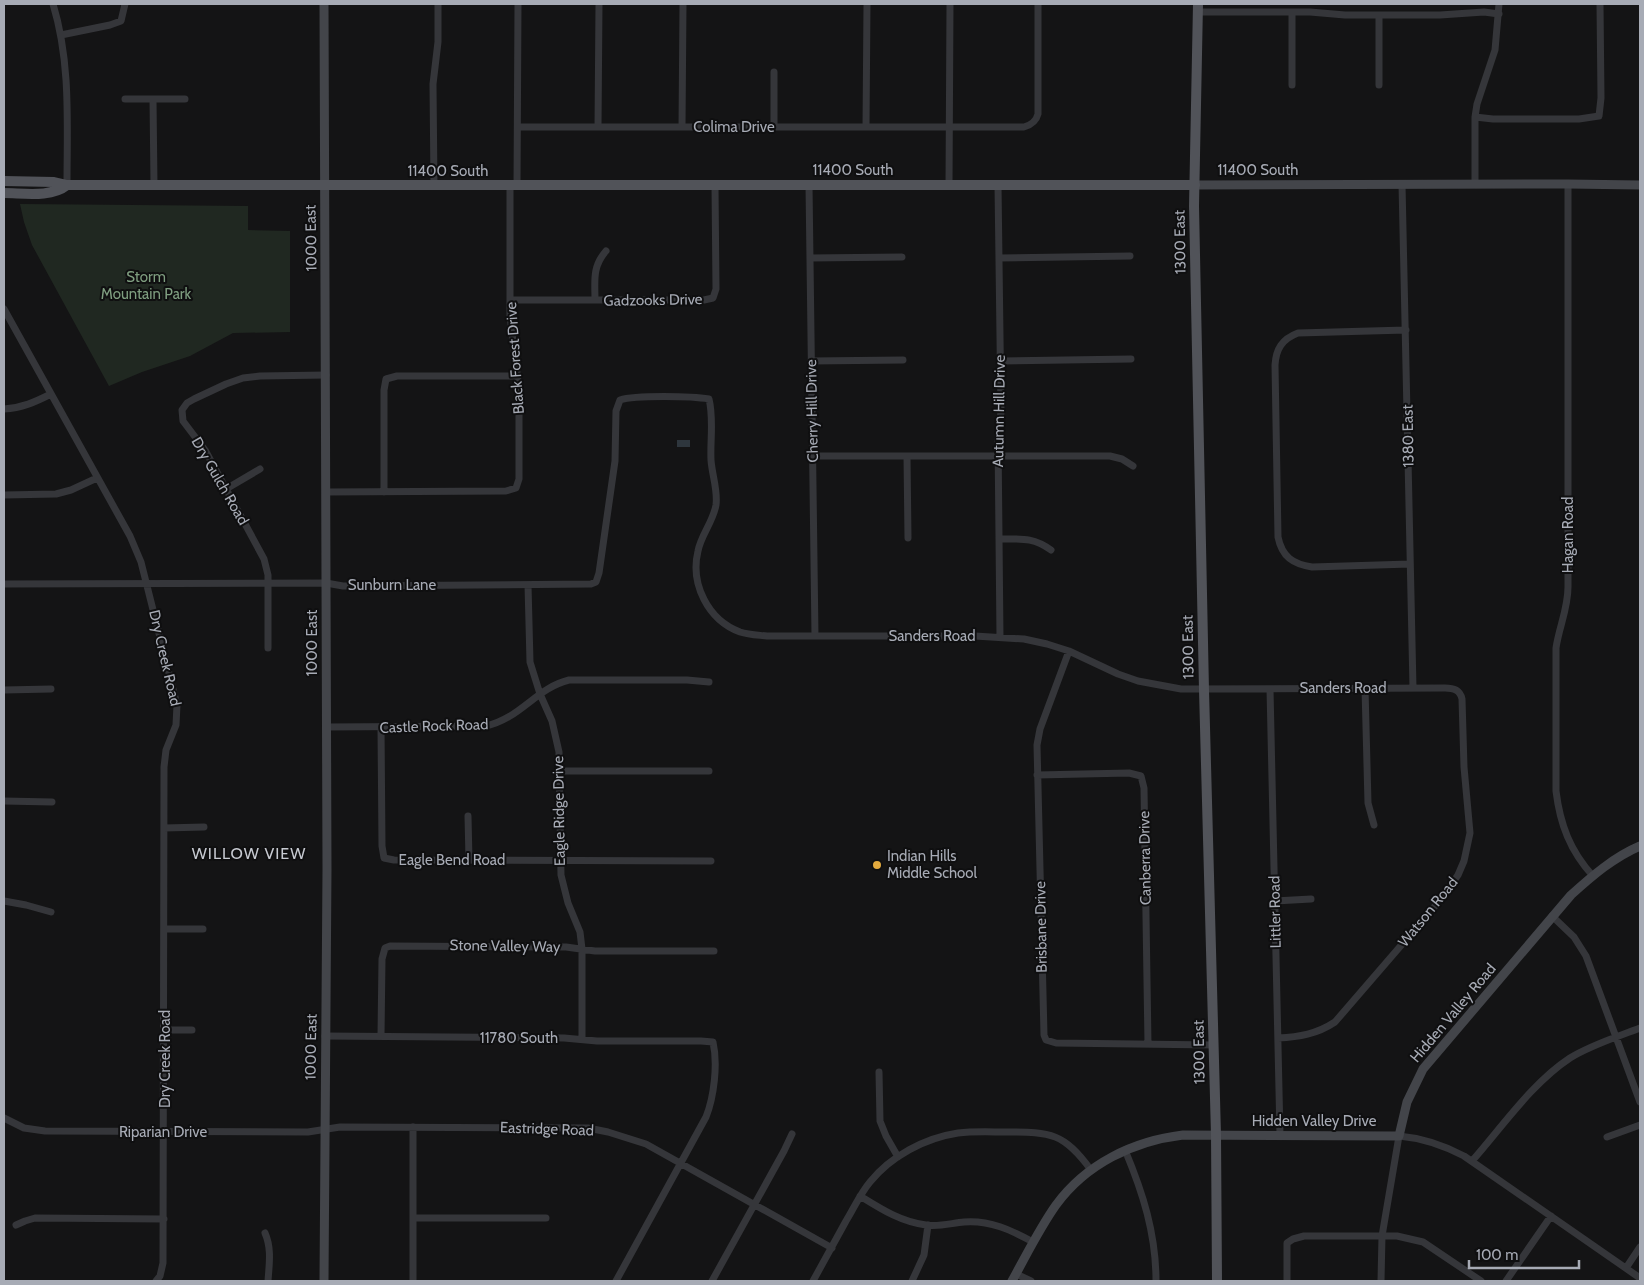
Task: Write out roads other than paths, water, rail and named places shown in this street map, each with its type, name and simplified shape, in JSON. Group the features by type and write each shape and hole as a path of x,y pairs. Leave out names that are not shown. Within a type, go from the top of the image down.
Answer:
{"main road":[{"name":"1300 East","path":"1197,6 1195,185 1204,690 1216,1135 1217,1281"},
{"name":"11400 South","path":"4,181 54,182 67,185 324,186 1195,185"},
{"name":"11400 South","path":"4,193 49,193 67,185"}],"street":[{"path":"53,4 61,36 66,80 67,185"},
{"path":"61,36 121,21 125,4"},
{"name":"1000 East","path":"324,4 326,375 324,1281"},
{"path":"434,186 433,84 438,42 438,4"},
{"name":"Black Forest Drive","path":"326,492 506,491 516,488 519,479 518,376 511,331 510,300 518,127 518,4"},
{"path":"598,127 599,4"},
{"path":"682,127 683,4"},
{"path":"866,127 867,4"},
{"path":"949,185 950,4"},
{"name":"Colima Drive","path":"518,127 1024,127 1030,125 1038,114 1038,4"},
{"path":"1475,184 1475,117 1477,104 1495,50 1499,4"},
{"path":"1475,117 1493,119 1579,119 1599,116 1601,98 1600,4"},
{"path":"1197,6 1379,15 1440,15 1477,12 1499,14"},
{"path":"1292,12 1292,85"},
{"path":"1379,15 1379,85"},
{"path":"774,72 774,127"},
{"path":"125,99 185,100"},
{"path":"153,100 154,185"},
{"name":"1380 East","path":"1402,184 1413,688"},
{"name":"Hagan Road","path":"1568,184 1568,588 1566,610 1556,648 1556,791 1564,831 1573,849 1593,876"},
{"name":"Cherry Hill Drive","path":"809,185 814,636"},
{"name":"Autumn Hill Drive","path":"998,185 1001,412 998,456 1000,637"},
{"name":"11400 South","path":"1195,185 1640,185"},
{"name":"Gadzooks Drive","path":"510,300 704,300 713,298 716,289 716,186"},
{"path":"595,300 595,270 599,259 606,251"},
{"path":"1000,258 1130,256"},
{"path":"810,258 902,257"},
{"name":"Dry Creek Road","path":"4,309 136,549 177,705 176,725 166,750 165,759 164,1219 163,1268 156,1281"},
{"path":"1406,330 1304,332 1287,338 1278,349 1275,365 1278,527 1280,544 1283,551 1293,562 1312,566 1410,564"},
{"path":"1000,361 1131,359"},
{"path":"811,361 904,360"},
{"name":"Dry Gulch Road","path":"268,648 268,575 264,559 205,450 183,421 182,410 187,403 243,378 326,375"},
{"path":"384,492 384,390 386,378 397,376 518,376"},
{"path":"4,409 30,404 51,394"},
{"name":"Sanders Road","path":"620,400 631,398 709,399 711,412 711,463 716,498 713,517 698,551 696,571 700,591 707,604 716,616 727,625 741,632 767,636 1000,637 1047,644 1069,651 1118,674 1138,681 1181,689 1450,688 1459,692"},
{"name":"Sunburn Lane","path":"4,584 326,583 343,586 528,585 586,584 596,582 616,455 616,411 620,400"},
{"path":"812,456 1110,456 1132,466"},
{"path":"907,456 908,538"},
{"path":"226,489 260,469"},
{"path":"4,495 56,494 71,490 97,478"},
{"path":"1000,539 1030,539 1042,543 1052,550"},
{"name":"Eagle Ridge Drive","path":"528,585 530,662 556,736 560,771 560,860 563,889 580,932 582,949 582,1039"},
{"name":"Brisbane Drive","path":"1069,651 1040,729 1037,745 1043,1030 1046,1040 1056,1043 1214,1045"},
{"name":"Castle Rock Road","path":"326,728 486,726 500,723 511,717 552,686 569,680 687,680 709,682"},
{"path":"1365,688 1368,803 1374,825"},
{"path":"4,690 51,689"},
{"name":"Littler Road","path":"1270,689 1280,1135"},
{"name":"Watson Road","path":"1278,1038 1298,1037 1316,1032 1335,1022 1442,898 1458,875 1468,848 1470,833 1462,699 1459,692"},
{"name":"Eagle Bend Road","path":"381,728 382,846 384,858 394,860 711,861"},
{"path":"560,771 710,771"},
{"name":"Canberra Drive","path":"1037,776 1128,773 1141,776 1144,788 1148,1044"},
{"path":"4,801 52,802"},
{"path":"468,816 469,860"},
{"path":"164,828 204,828"},
{"name":"Hidden Valley Road","path":"1381,1281 1382,1236 1399,1136 1406,1102 1423,1069 1571,895 1614,860 1640,846"},
{"path":"1275,900 1311,899"},
{"path":"4,901 51,912"},
{"path":"1552,916 1574,937 1586,956 1640,1102"},
{"path":"165,929 203,929"},
{"name":"Stone Valley Way","path":"381,1036 382,960 385,948 396,945 566,947 595,951 714,951"},
{"path":"1472,1161 1530,1094 1556,1068 1588,1048 1640,1028"},
{"path":"165,1030 192,1030"},
{"name":"11780 South","path":"325,1036 713,1042 715,1055 710,1107 681,1164"},
{"path":"879,1072 880,1121 898,1157"},
{"name":"Riparian Drive","path":"4,1118 24,1128 45,1131 308,1132 324,1130"},
{"path":"1607,1137 1640,1125"},
{"name":"Eastridge Road","path":"324,1130 340,1126 588,1128 614,1134 646,1144 832,1248"},
{"path":"413,1127 413,1281"},
{"path":"813,1281 860,1196 870,1182 889,1163 898,1157 916,1146 936,1138 957,1133 1043,1133 1062,1140 1072,1147 1091,1170"},
{"path":"712,1281 792,1134"},
{"name":"Hidden Valley Drive","path":"1014,1277 1033,1242 1064,1195 1091,1170 1125,1150 1148,1141 1183,1135 1280,1135 1399,1136 1437,1143 1472,1161 1640,1278"},
{"path":"1125,1150 1143,1195 1150,1223 1156,1281"},
{"path":"616,1281 681,1164"},
{"path":"860,1196 900,1219 928,1225 968,1222 990,1223 1009,1229 1033,1242"},
{"path":"1506,1281 1551,1216"},
{"path":"16,1225 35,1218 164,1219"},
{"path":"413,1218 546,1218"},
{"path":"912,1281 924,1255 928,1225"},
{"path":"264,1233 270,1253 268,1281"},
{"path":"1287,1281 1286,1250 1290,1241 1304,1236 1404,1237 1423,1242 1481,1281"},
{"path":"1626,1268 1640,1247"},
{"path":"1014,1277 1031,1281"}],"place":[{"name":"Indian Hills Middle School","path":"877,865"}],"district":[{"name":"WILLOW VIEW","path":"249,853"}],"park label":[{"name":"Storm Mountain Park","path":"146,286"}]}
